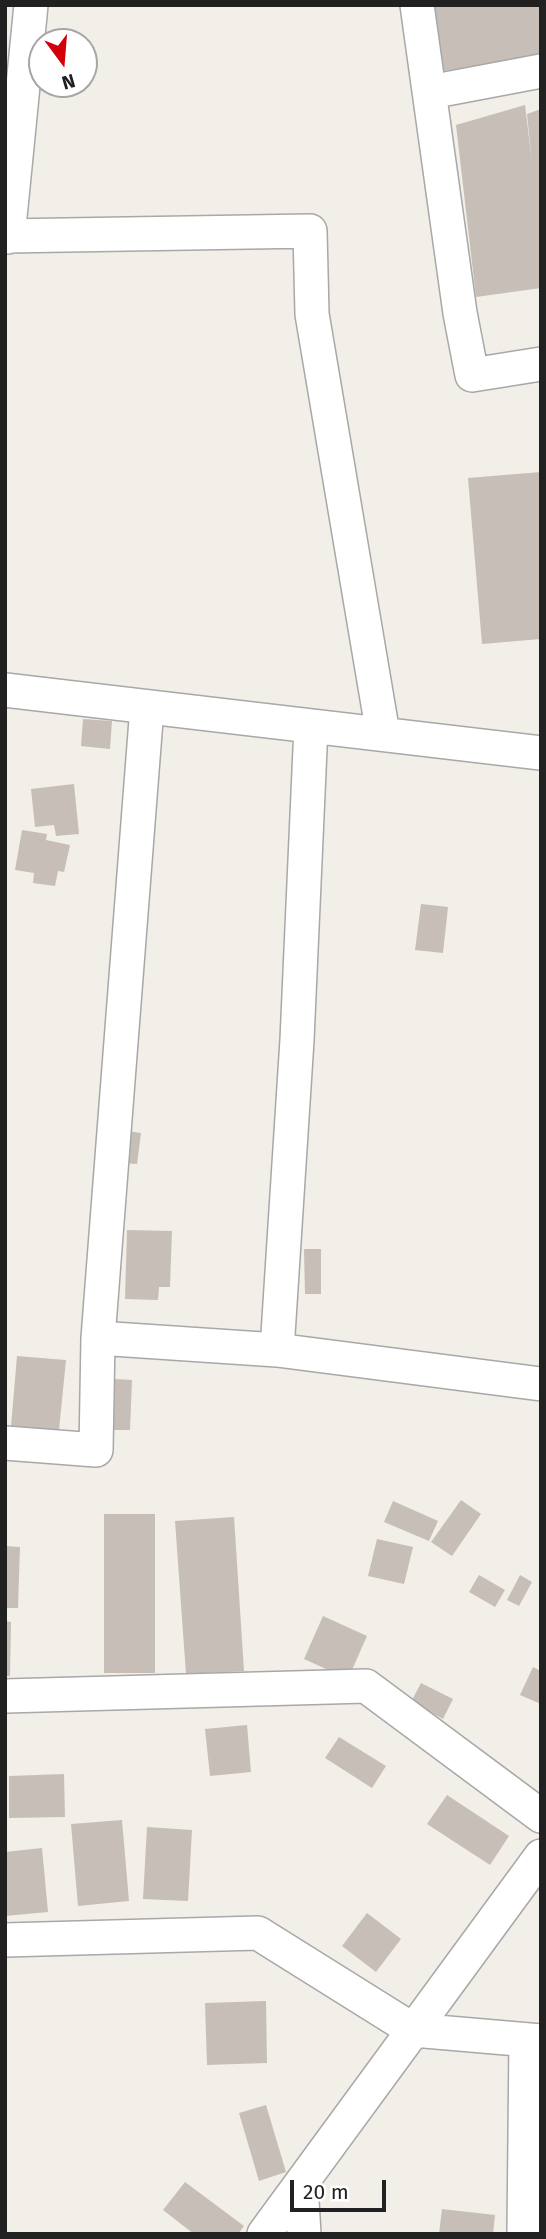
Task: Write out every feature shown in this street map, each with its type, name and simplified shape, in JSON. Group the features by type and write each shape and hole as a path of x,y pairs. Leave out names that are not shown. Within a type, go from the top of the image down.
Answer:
{"street":[{"path":"31,5 7,237 310,231 313,314 383,734"},
{"path":"416,5 460,313 472,375 541,364"},
{"path":"430,92 541,71"},
{"path":"5,690 541,753"},
{"path":"5,1443 96,1450 99,1338 147,707"},
{"path":"277,1350 297,1040 311,726"},
{"path":"99,1338 277,1350 541,1384"},
{"path":"5,1696 366,1686 541,1816"},
{"path":"264,2234 541,1856"},
{"path":"5,1940 258,1933 413,2030 533,2041 524,2234"},
{"path":"301,2184 304,2234"}],"building":[{"path":"434,5 541,5 541,56 443,71"},
{"path":"525,105 532,162 527,114 541,109 541,288 476,297 456,125"},
{"path":"541,472 541,639 482,644 468,478"},
{"path":"83,719 112,721 110,749 81,746"},
{"path":"74,784 79,834 56,836 54,825 35,827 31,789"},
{"path":"22,830 47,834 46,840 70,845 64,872 58,871 55,886 33,883 34,873 15,870"},
{"path":"421,904 448,907 443,953 415,950"},
{"path":"127,1131 141,1133 137,1164 123,1163"},
{"path":"127,1230 172,1231 170,1287 159,1287 158,1300 125,1299"},
{"path":"304,1249 321,1249 321,1294 305,1294"},
{"path":"17,1356 66,1360 59,1430 11,1426"},
{"path":"115,1379 132,1380 130,1430 113,1430"},
{"path":"461,1500 481,1514 452,1556 431,1542"},
{"path":"393,1501 438,1521 429,1541 384,1522"},
{"path":"104,1514 155,1514 155,1673 104,1673"},
{"path":"234,1517 244,1671 186,1674 175,1521"},
{"path":"377,1539 413,1547 404,1584 368,1576"},
{"path":"5,1546 20,1547 18,1608 5,1608"},
{"path":"479,1575 505,1590 495,1607 469,1592"},
{"path":"520,1575 532,1582 519,1606 507,1600"},
{"path":"323,1616 367,1636 348,1679 304,1659"},
{"path":"5,1621 11,1622 10,1676 5,1676"},
{"path":"533,1667 541,1671 541,1704 520,1695"},
{"path":"421,1683 453,1699 443,1719 411,1702"},
{"path":"247,1725 251,1772 210,1776 205,1729"},
{"path":"339,1737 386,1766 372,1788 325,1758"},
{"path":"64,1774 65,1817 9,1818 9,1776"},
{"path":"447,1795 509,1836 490,1865 427,1824"},
{"path":"122,1820 129,1901 78,1906 71,1824"},
{"path":"147,1827 192,1830 188,1901 143,1899"},
{"path":"42,1848 48,1912 5,1916 5,1852"},
{"path":"367,1913 401,1939 376,1972 342,1946"},
{"path":"266,2001 267,2063 207,2065 205,2003"},
{"path":"266,2105 286,2172 259,2181 239,2113"},
{"path":"185,2182 244,2226 238,2234 194,2234 163,2210"},
{"path":"442,2209 495,2215 493,2234 439,2234"}]}
